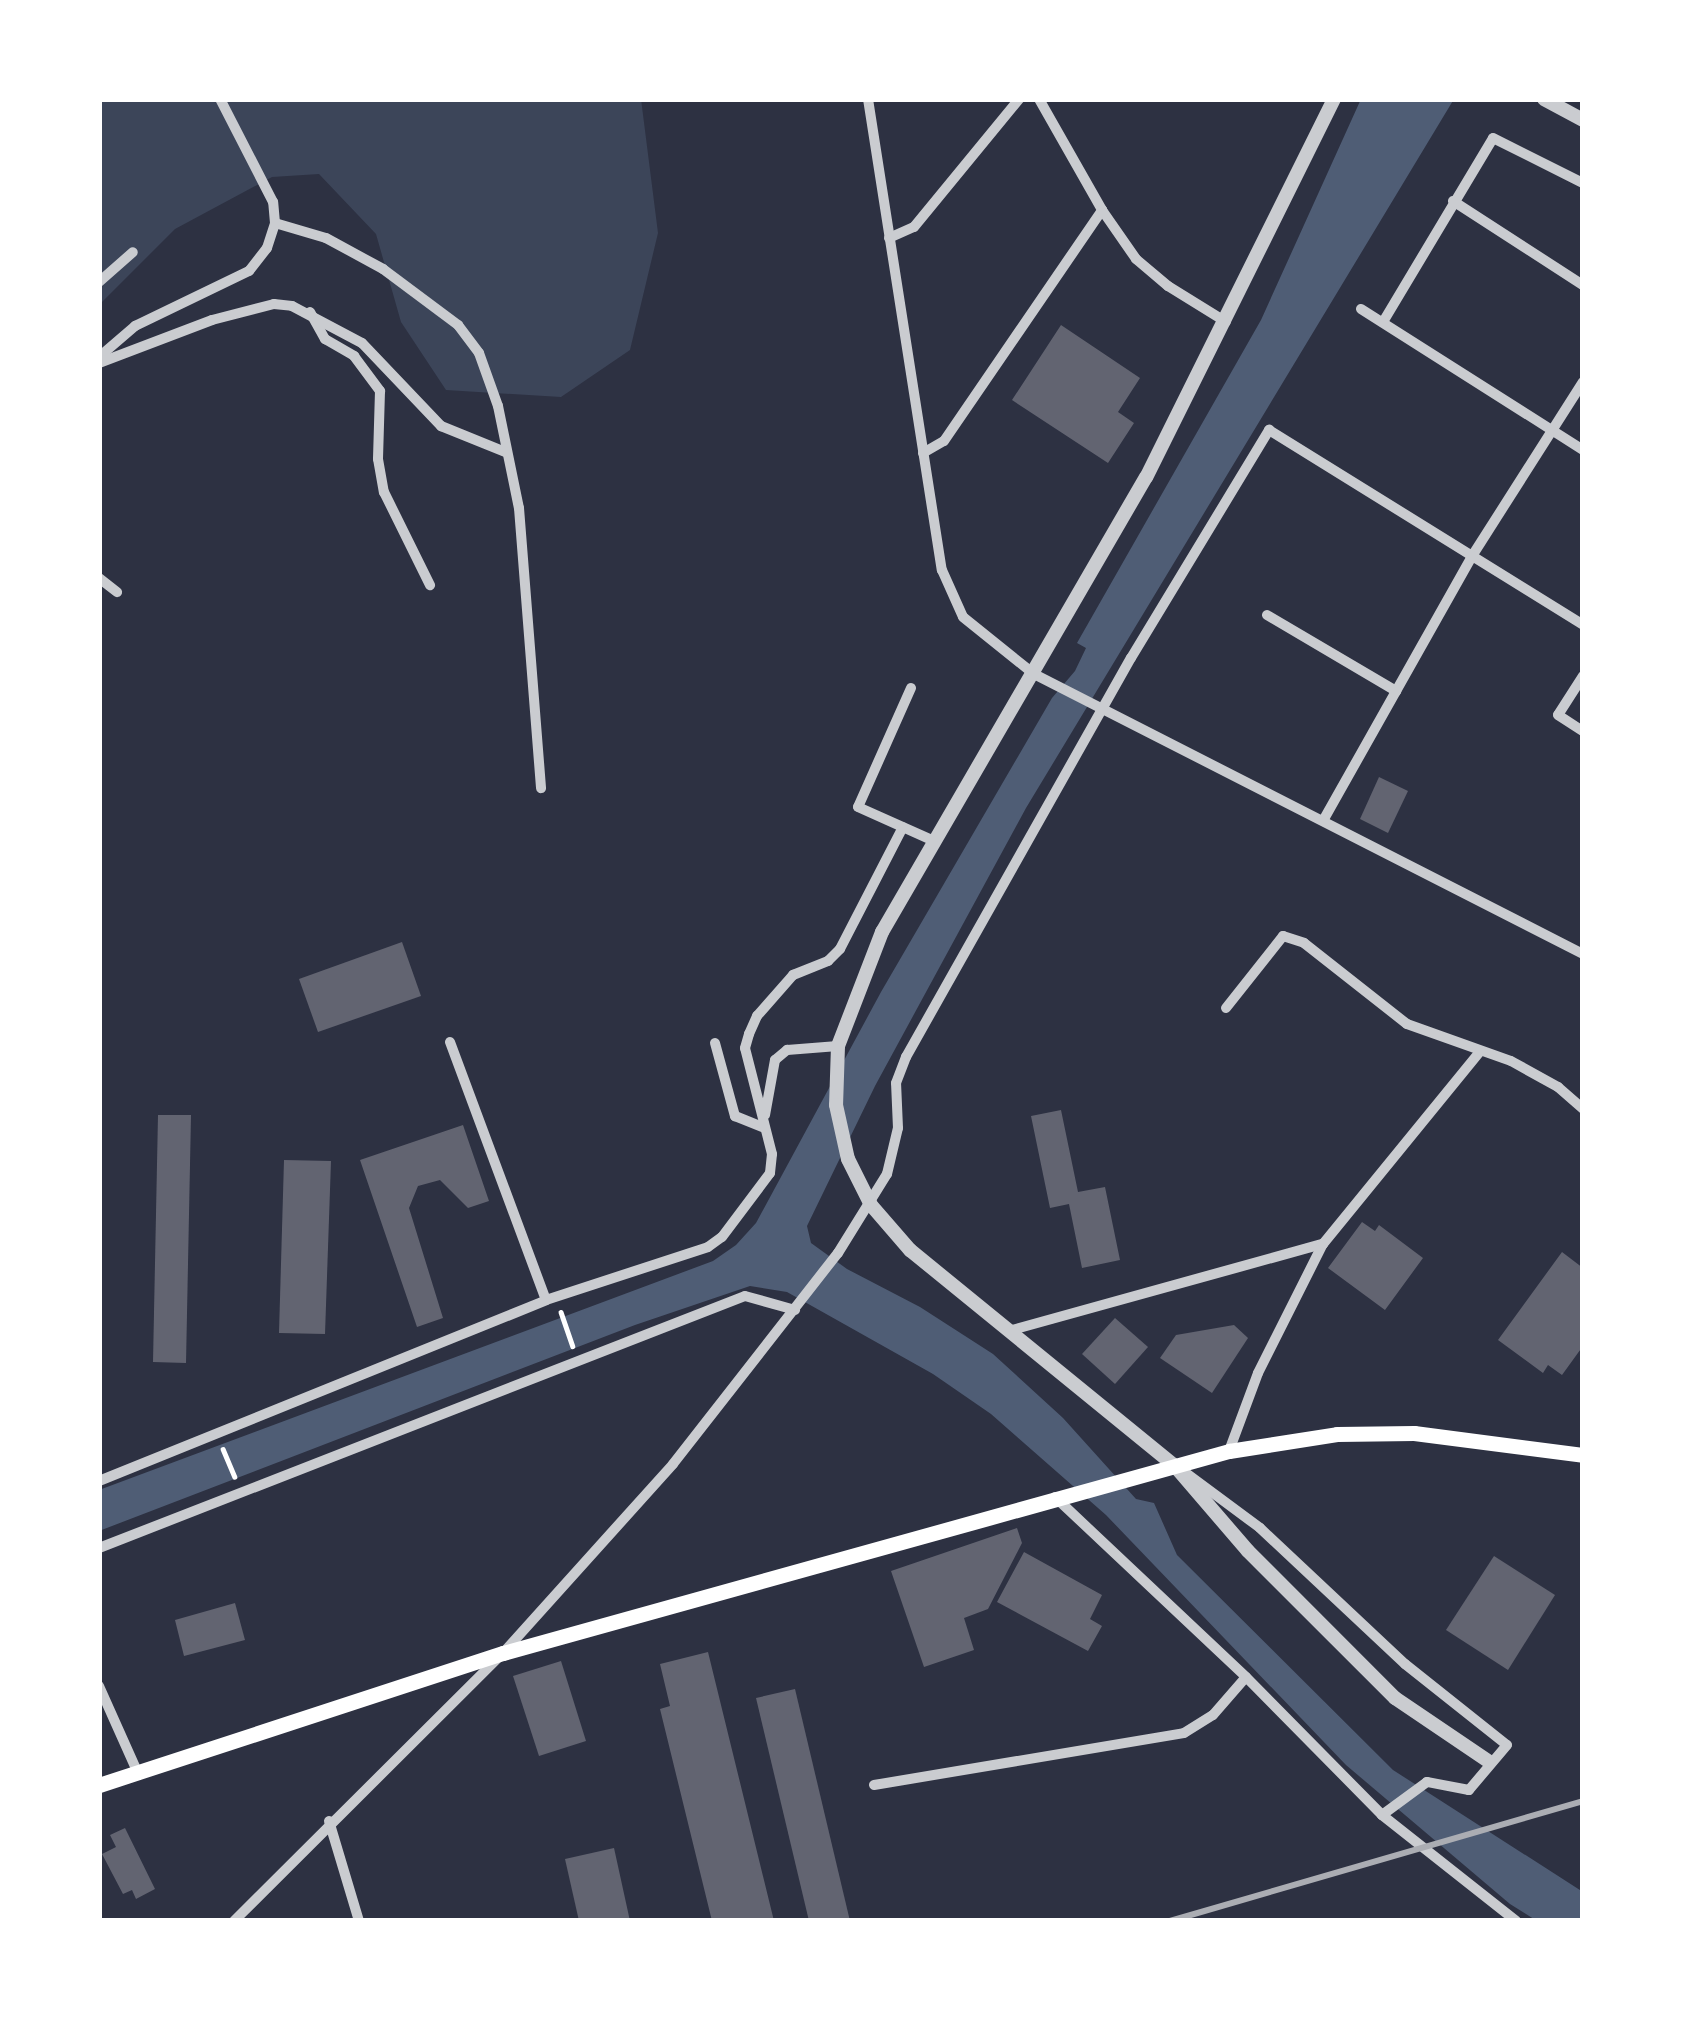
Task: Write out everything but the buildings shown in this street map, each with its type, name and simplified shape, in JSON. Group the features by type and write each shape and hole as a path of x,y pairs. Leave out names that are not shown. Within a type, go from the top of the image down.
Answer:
{"main road":[{"path":"99,1785 503,1653 1229,1451 1336,1434 1414,1432 1583,1455"}],"street":[{"path":"99,360 135,326 249,271 267,248 275,223 259,166 220,99"},
{"path":"868,99 923,453 951,598 963,617 1039,677 1583,954"},
{"path":"890,238 914,227 1019,99"},
{"path":"1039,99 1102,211 1136,259 1168,286 1227,322"},
{"path":"1334,99 1227,322 1039,677 882,932 838,1046 835,1068 848,1159 871,1205 910,1250 1174,1465 1260,1528 1405,1664 1507,1745 1468,1790 1427,1782 1382,1815"},
{"path":"1544,99 1583,120"},
{"path":"1383,322 1492,138 1583,183"},
{"path":"1453,200 1583,285"},
{"path":"923,453 944,441 1102,211"},
{"path":"275,223 326,238 382,269 458,325 479,353 498,406 519,508 541,788"},
{"path":"99,282 133,252"},
{"path":"99,360 159,337 274,304 310,312 362,343 441,426 505,452"},
{"path":"1361,309 1583,450"},
{"path":"310,312 325,339 354,356 380,391 378,459 384,492 430,585"},
{"path":"1324,819 1474,553 1582,386"},
{"path":"234,1921 329,1821 503,1653 673,1464 871,1205 896,1148 894,1100 906,1058 1102,706 1269,430 1474,553 1583,625"},
{"path":"99,578 117,592"},
{"path":"1267,615 1396,691"},
{"path":"1583,676 1558,715 1583,731"},
{"path":"911,688 858,807 934,841"},
{"path":"99,1481 546,1300 708,1247 722,1237 770,1173 772,1154 745,1048 757,1016 793,975 828,961 840,950 903,827"},
{"path":"1226,1008 1283,936 1304,943 1407,1024 1527,1070 1583,1109"},
{"path":"450,1042 546,1300"},
{"path":"715,1043 735,1116 764,1128"},
{"path":"764,1128 775,1060 787,1051 838,1046"},
{"path":"1229,1451 1258,1373 1323,1244 1479,1053"},
{"path":"1012,1330 1323,1244"},
{"path":"99,1548 745,1296 795,1310"},
{"path":"1174,1465 1248,1551 1395,1698 1489,1761"},
{"path":"1054,1496 1246,1677 1382,1815 1516,1921"},
{"path":"874,1785 1184,1733 1213,1715 1246,1677"},
{"path":"99,1686 138,1773"},
{"path":"329,1821 359,1921"}],"path":[{"path":"561,1312 575,1350"},
{"path":"220,1442 237,1483"}],"shaded area":[{"path":"99,99 641,99 658,233 630,350 561,397 446,390 401,322 376,234 319,174 272,177 175,229 99,305"},
{"path":"1361,99 1454,99 1026,808 875,1086 807,1226 811,1243 847,1269 920,1307 993,1354 1063,1418 1136,1499 1154,1503 1177,1555 1393,1770 1583,1892 1583,1921 1537,1921 1510,1904 1346,1765 1106,1515 991,1414 933,1374 787,1292 750,1286 635,1325 99,1531 99,1490 713,1261 756,1223 881,992 1052,698 1075,671 1086,648 1077,643 1261,320"}],"railway":[{"path":"1170,1921 1583,1801"}]}
